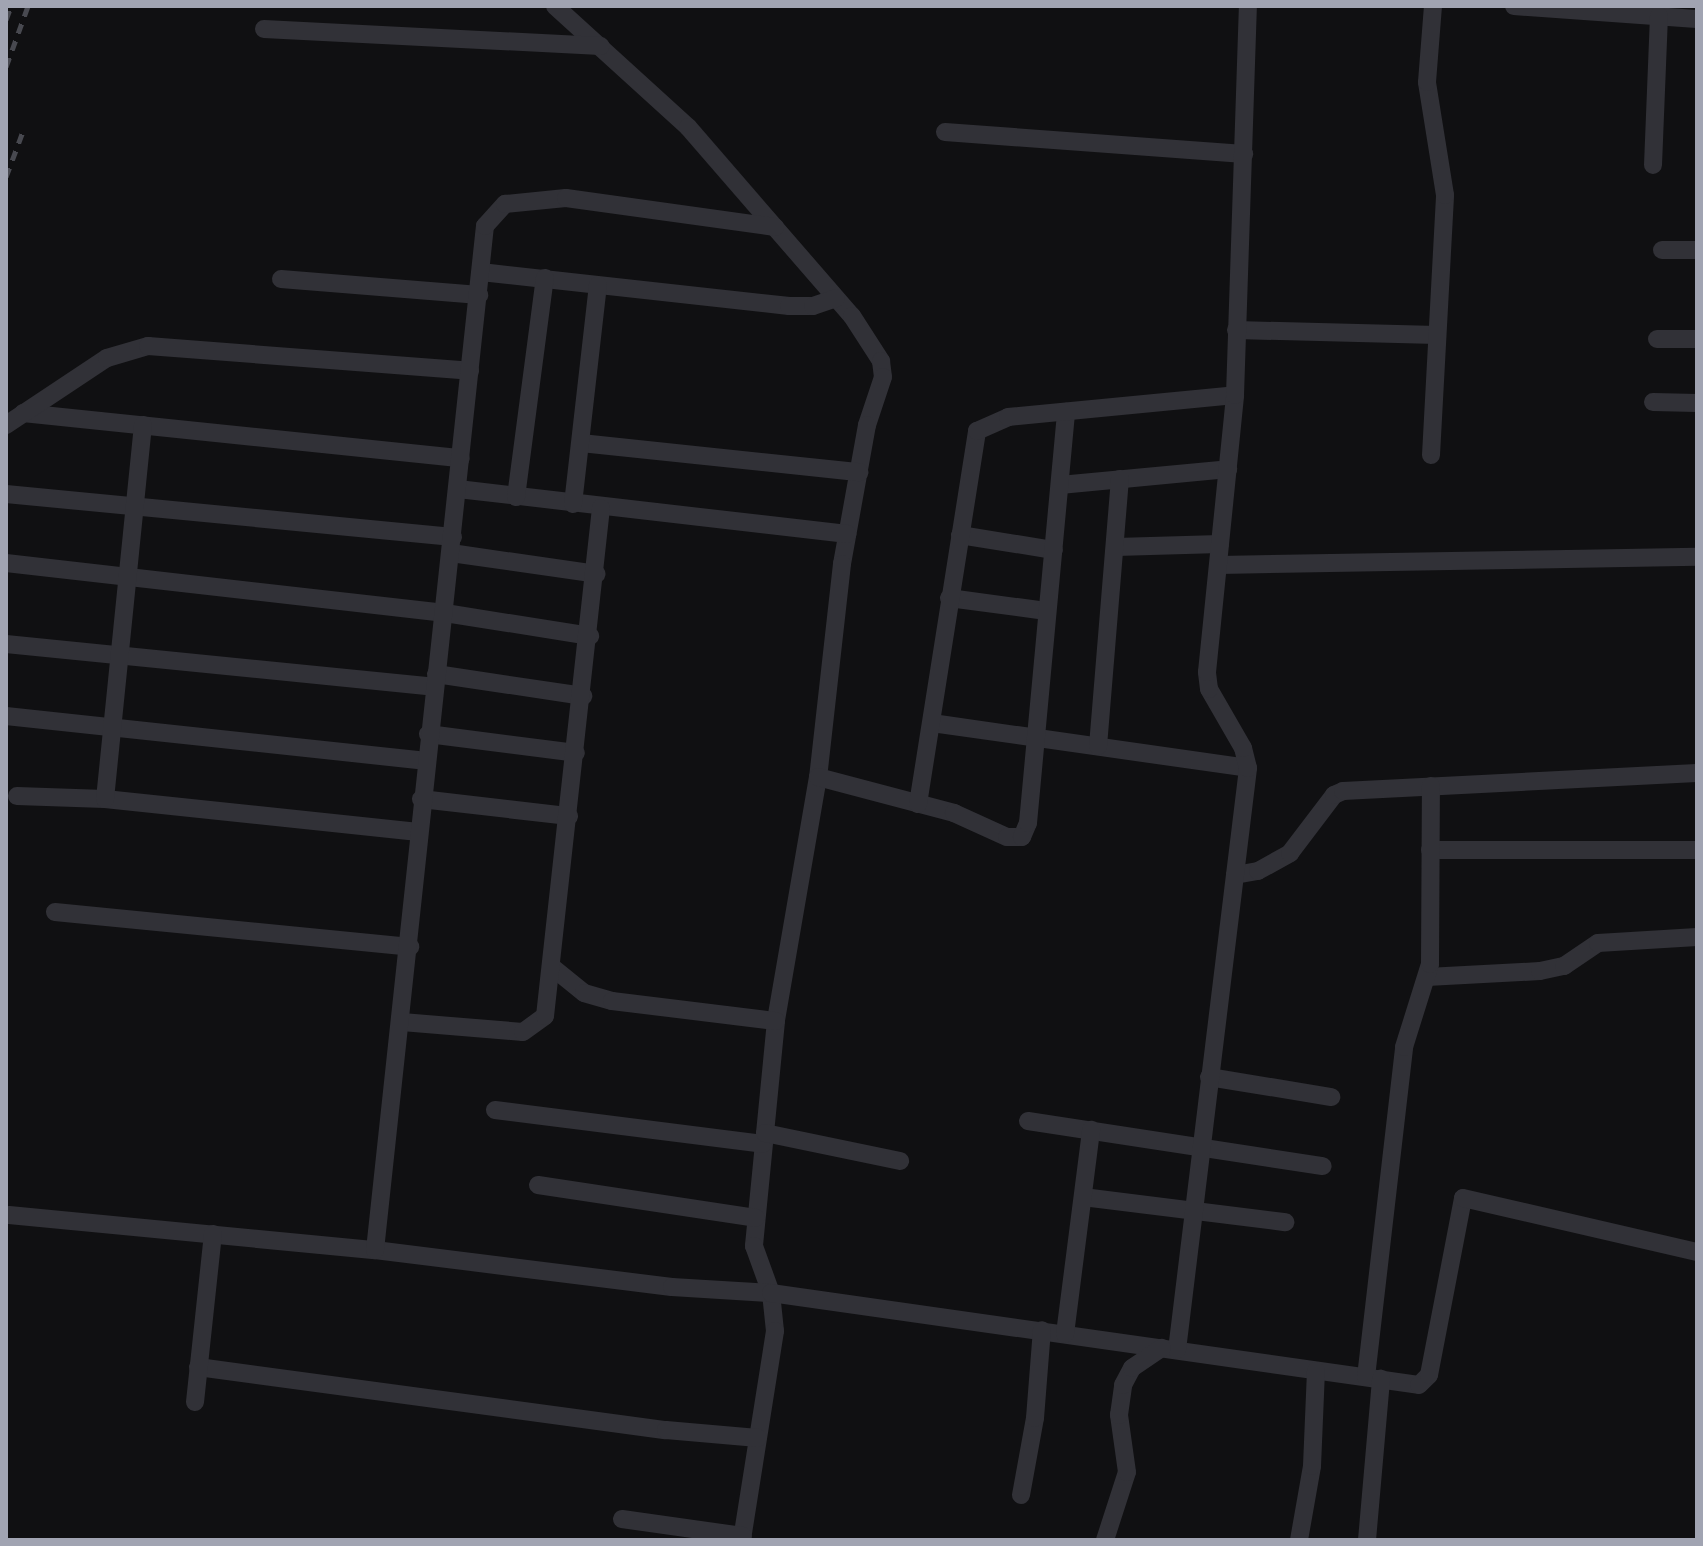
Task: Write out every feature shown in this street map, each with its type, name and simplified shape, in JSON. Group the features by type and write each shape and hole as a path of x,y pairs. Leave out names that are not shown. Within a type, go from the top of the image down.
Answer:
{"street":[{"path":"555,6 688,127 836,298 881,361 883,377 847,534 818,777 776,1021 754,1246 771,1293 775,1331 742,1538 622,1519"},
{"path":"1170,1349 1194,1208 1248,768 1243,748 1209,689 1208,650 1235,395 1248,6"},
{"path":"1431,455 1445,170 1427,82 1433,6"},
{"path":"1514,6 1648,12 1697,19"},
{"path":"1648,12 1653,165"},
{"path":"264,29 601,46"},
{"path":"945,132 1244,154"},
{"path":"375,1250 410,947 425,761 445,613 485,226 505,204 566,198 775,227"},
{"path":"1662,250 1697,250"},
{"path":"481,272 789,306 813,306 836,298"},
{"path":"516,497 545,278"},
{"path":"281,279 479,295"},
{"path":"573,504 598,285"},
{"path":"1236,330 1437,335"},
{"path":"1657,339 1697,339"},
{"path":"6,425 107,358 148,346 470,371"},
{"path":"918,804 977,431 999,418 1235,395"},
{"path":"1653,402 1697,403"},
{"path":"818,777 969,819 1007,837 1022,837 1036,734 1066,412"},
{"path":"23,413 461,458"},
{"path":"105,799 143,425"},
{"path":"581,443 859,472"},
{"path":"1060,485 1228,469"},
{"path":"1098,746 1120,479"},
{"path":"458,489 601,508 847,534"},
{"path":"6,494 136,503 452,545 596,574"},
{"path":"402,1022 530,1031 545,1016 590,636 601,508"},
{"path":"960,535 1054,550"},
{"path":"1116,547 1220,544"},
{"path":"1219,565 1697,557"},
{"path":"6,563 445,613 590,636"},
{"path":"949,598 1046,611"},
{"path":"6,644 583,696"},
{"path":"6,716 425,761"},
{"path":"932,723 1036,734 1248,768"},
{"path":"428,734 576,753"},
{"path":"1235,875 1258,871 1290,853 1334,795 1431,786 1697,773"},
{"path":"1367,1540 1374,1378 1404,1047 1427,977 1431,786"},
{"path":"17,796 105,799 418,832"},
{"path":"421,799 569,816"},
{"path":"1430,850 1697,850"},
{"path":"55,912 410,947"},
{"path":"1427,977 1554,969 1598,943 1697,937"},
{"path":"552,967 584,993 612,1001 776,1021"},
{"path":"1209,1077 1331,1097"},
{"path":"495,1110 764,1139 900,1161"},
{"path":"1028,1121 1323,1166"},
{"path":"1065,1334 1091,1130"},
{"path":"538,1185 756,1218"},
{"path":"1083,1197 1194,1208 1285,1222"},
{"path":"9,1215 375,1250 672,1287 771,1293 1419,1385 1427,1381 1463,1198 1697,1252"},
{"path":"195,1402 213,1234"},
{"path":"1021,1495 1035,1418 1042,1330"},
{"path":"1105,1540 1127,1472 1119,1415 1123,1385 1132,1368 1170,1349"},
{"path":"198,1367 666,1430 758,1438"},
{"path":"1299,1540 1312,1466 1316,1371"}],"railway":[{"path":"6,20 11,6"},
{"path":"6,67 28,6"},
{"path":"6,177 23,131"}]}
